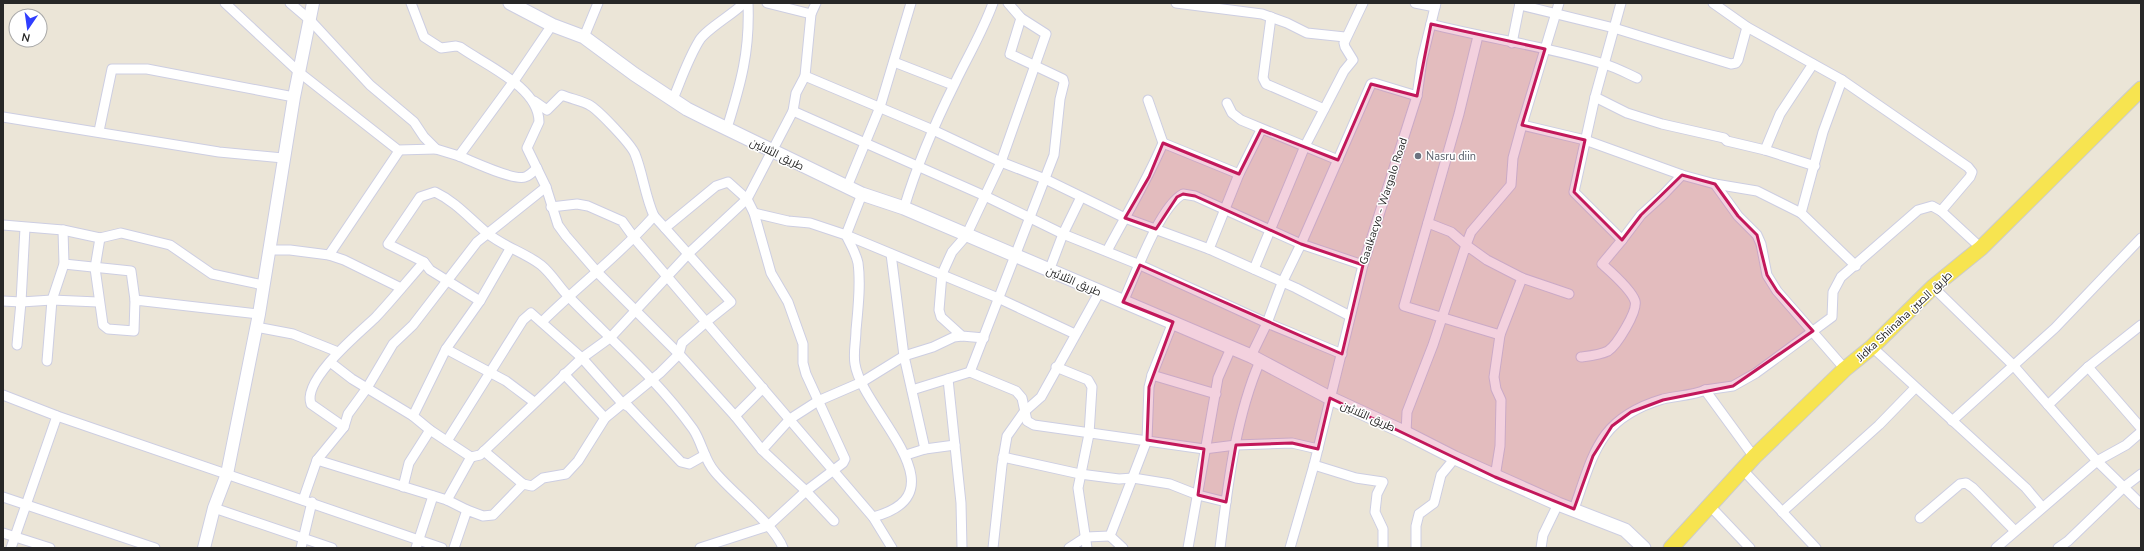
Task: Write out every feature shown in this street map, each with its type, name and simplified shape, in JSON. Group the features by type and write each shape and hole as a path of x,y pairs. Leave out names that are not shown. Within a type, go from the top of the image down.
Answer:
{"main road":[{"name":"طريق الثلاثين","path":"510,3 552,25 584,38 634,74 687,109 773,153 862,194 904,208 966,236 1017,255 1256,359 1330,398 1406,433 1495,477 1558,504 1625,530 1644,548"},
{"name":"Jidka Shiinaha طريق الصين","path":"1671,548 1754,457 1845,369 1872,348 1933,287 1981,248 2141,89"}],"street":[{"path":"225,3 300,73 399,151 436,149 459,156 493,170 517,177 524,177 538,168"},
{"path":"290,3 310,20 370,85 414,122 424,137 436,149"},
{"path":"204,548 214,508 227,474 256,327 294,97 314,3"},
{"path":"411,3 424,37 441,48 456,46 460,47 514,81 534,101 548,110 562,95 590,105 597,111 628,142 634,152 648,201 654,216 689,253 731,302 682,343 679,354 651,380 605,418 581,456 566,474 543,478 532,486 523,484 484,451"},
{"path":"584,38 598,3"},
{"path":"673,99 699,41 708,31 734,14 744,3"},
{"path":"726,128 744,71 749,29 748,3"},
{"path":"767,3 778,4 811,14"},
{"path":"447,500 471,457 484,451 564,374 582,358 611,337 689,253 747,199 773,153 794,111 796,93 805,76 811,14 816,3"},
{"path":"848,187 880,107 911,3"},
{"path":"904,208 918,166 953,85 980,34 993,3"},
{"path":"962,336 941,317 939,310 942,274 952,252 966,236 1001,162 1046,34 1021,18 1008,3"},
{"path":"1176,3 1271,17 1307,33 1345,37"},
{"path":"1254,270 1305,146 1344,71 1353,60 1345,47 1345,37 1363,3"},
{"path":"1415,3 1436,5"},
{"path":"1406,433 1407,412 1434,345 1441,317 1471,232 1511,185 1513,158 1559,3"},
{"path":"1621,3 1595,97 1574,192 1622,240"},
{"path":"1713,3 1747,27 1842,80 1968,167 1972,172 1970,178 1941,211"},
{"path":"1512,43 1520,4 1614,28 1731,64 1736,63 1738,60 1747,27"},
{"name":"Gaalkacyo - Wargalo Road","path":"1290,548 1314,465 1363,265 1417,96 1422,60 1436,5"},
{"path":"1271,17 1264,78 1266,84 1324,109"},
{"path":"970,372 998,298 1017,255 1029,218 1054,155 1058,140 1060,99 1064,83 1063,79 1010,54 1021,18"},
{"path":"1431,24 1605,64 1637,78"},
{"path":"459,156 514,81 552,25"},
{"path":"1478,36 1428,223 1404,306 1500,335"},
{"path":"894,62 953,85"},
{"path":"1765,150 1780,114 1813,64"},
{"path":"99,131 112,69 147,69 294,97"},
{"path":"805,76 934,130 1001,162 1045,179 1125,218 1156,228 1209,249 1350,316"},
{"path":"1801,213 1823,132 1842,80"},
{"path":"1220,548 1236,445 1249,387 1267,323 1282,283 1301,244 1371,84 1374,83 1417,96"},
{"path":"1595,97 1627,113 1648,120 1765,150 1815,166"},
{"path":"1107,252 1149,177 1163,143 1148,100"},
{"path":"534,101 539,122 527,148 546,187 551,207 558,225 598,273 679,354 735,416 762,450 806,491 834,521"},
{"path":"1226,103 1232,113 1261,130 1338,160"},
{"path":"794,111 985,196 1063,234 1140,265 1267,323 1342,354"},
{"path":"3,117 99,131 220,152 283,158"},
{"path":"1522,125 1585,140 1682,175 1715,184 1757,191 1801,213 1856,266"},
{"path":"1209,249 1239,174 1261,130"},
{"path":"1163,143 1239,174"},
{"path":"329,255 399,151"},
{"path":"1581,357 1601,354 1611,348 1634,314 1635,300 1602,264 1641,215 1682,175"},
{"path":"665,228 716,186 728,182 747,199 754,213 771,274 788,302 803,344 802,363 818,401 844,454 843,463 806,491 768,526 700,548"},
{"path":"1715,184 1738,216 1757,235 1762,244 1767,275 1776,291 1813,331 1845,369"},
{"path":"301,548 307,501 317,460 344,427 348,414 367,388 393,344 413,325 477,242 546,187"},
{"path":"480,301 430,270 424,262 388,244 420,197 427,193 435,192 450,199 487,233 510,249 531,258 542,266 568,296 611,337 651,380 693,429 714,472 768,526 783,548"},
{"path":"862,194 846,235 858,267 855,362 862,382 906,455 912,472 910,491 898,506 886,513 873,517"},
{"path":"1123,302 1156,228 1172,202 1183,194 1195,196 1301,244 1363,265"},
{"path":"1049,270 1063,234 1081,197"},
{"path":"551,207 577,204 615,216 622,221 634,239 668,276 873,517 892,548"},
{"path":"1574,509 1593,456 1612,426 1631,412 1663,400 1705,390 1733,386 1756,373 1832,317 1835,288 1841,277 1856,266 1918,210 1932,206 1941,211 1981,248"},
{"path":"754,213 788,221 810,223 846,235 998,298 1074,334"},
{"path":"542,322 568,296 598,273 634,239 654,216"},
{"path":"1428,223 1451,232 1487,260 1522,278 1569,294"},
{"path":"3,225 63,230 100,238 120,233 170,245 212,274 263,284"},
{"path":"17,345 25,228"},
{"path":"47,361 52,300 64,264 63,230"},
{"path":"64,264 95,268 131,271 135,300 134,331 108,329 103,325 98,302 95,268 100,238"},
{"path":"1952,421 2055,328 2141,238"},
{"path":"414,416 446,349 480,301 510,249"},
{"path":"269,250 290,250 329,255 344,260 400,288"},
{"path":"891,254 904,356 925,449"},
{"path":"344,427 311,404 310,400 314,386 338,352 375,317 424,262"},
{"path":"1495,477 1500,446 1501,400 1496,389 1494,376 1500,335 1522,278"},
{"path":"1933,287 2013,365 2097,461 2141,504"},
{"path":"993,548 1003,457 1007,436 1024,412 1041,397 1074,334 1100,292"},
{"path":"3,301 21,302 52,300 98,302"},
{"path":"135,300 258,314"},
{"path":"446,441 527,315 531,313 536,315 564,344 582,358 622,403 629,407 681,462 689,464 705,455"},
{"path":"1110,536 1147,440 1149,387 1152,375 1173,322"},
{"path":"2048,405 2088,367 2141,325"},
{"path":"256,327 293,334 338,352"},
{"path":"762,450 790,419 818,401 862,382 904,356 933,347 954,337 962,336 984,338"},
{"path":"1188,548 1198,495 1204,449 1218,378 1231,348"},
{"path":"1872,348 2026,488 2042,507"},
{"path":"446,349 506,381 534,402"},
{"path":"330,362 367,388 414,416 430,430 471,457"},
{"path":"1056,367 1088,380 1091,384 1089,434 1080,474 1078,494 1087,548"},
{"path":"2088,367 2141,428"},
{"path":"912,390 970,372 1016,391 1022,398 1027,421 1034,425 1089,434 1147,440 1204,449 1236,445 1292,443 1318,449"},
{"path":"564,374 605,418"},
{"path":"1152,375 1216,394"},
{"path":"948,379 961,503 962,548"},
{"path":"735,416 763,388"},
{"path":"1782,512 1879,425 1915,388"},
{"path":"1705,390 1754,457"},
{"path":"3,395 57,416 307,501 417,544 442,548"},
{"path":"11,548 57,416"},
{"path":"403,487 409,463 430,430"},
{"path":"1996,548 2097,461 2126,445 2141,432"},
{"path":"906,455 925,449 955,445"},
{"path":"1003,457 1080,474 1118,479 1133,478 1170,484 1198,495 1226,502"},
{"path":"1416,548 1416,526 1418,514 1434,503 1441,475 1455,458"},
{"path":"317,460 447,500 466,510 483,516 493,515 523,484"},
{"path":"1314,465 1356,478 1382,482 1377,494 1375,512 1384,529 1383,548"},
{"path":"1743,470 1816,548"},
{"path":"2058,548 2071,545 2124,487 2141,474"},
{"path":"1920,518 1960,484 1966,484 1973,488 2015,531"},
{"path":"417,544 433,496"},
{"path":"3,497 155,548"},
{"path":"1541,548 1543,536 1558,504"},
{"path":"1710,506 1750,548"},
{"path":"214,508 332,548"},
{"path":"454,548 466,510"},
{"path":"3,533 50,548"},
{"path":"1069,548 1086,537 1110,536 1123,548"}],"highlighted area":[{"path":"1431,24 1545,49 1522,125 1585,140 1574,192 1578,197 1622,240 1641,215 1682,175 1715,184 1738,216 1757,235 1767,275 1777,291 1813,331 1733,386 1663,400 1631,412 1612,426 1593,456 1574,509 1495,477 1330,398 1318,449 1292,443 1236,445 1226,502 1198,495 1204,449 1147,440 1149,387 1173,322 1123,302 1140,265 1342,354 1363,265 1301,244 1195,196 1183,194 1177,197 1156,229 1125,218 1149,177 1163,143 1239,174 1261,130 1338,160 1371,84 1417,96"}],"place":[{"name":"Nasru diin","path":"1418,156"}]}
